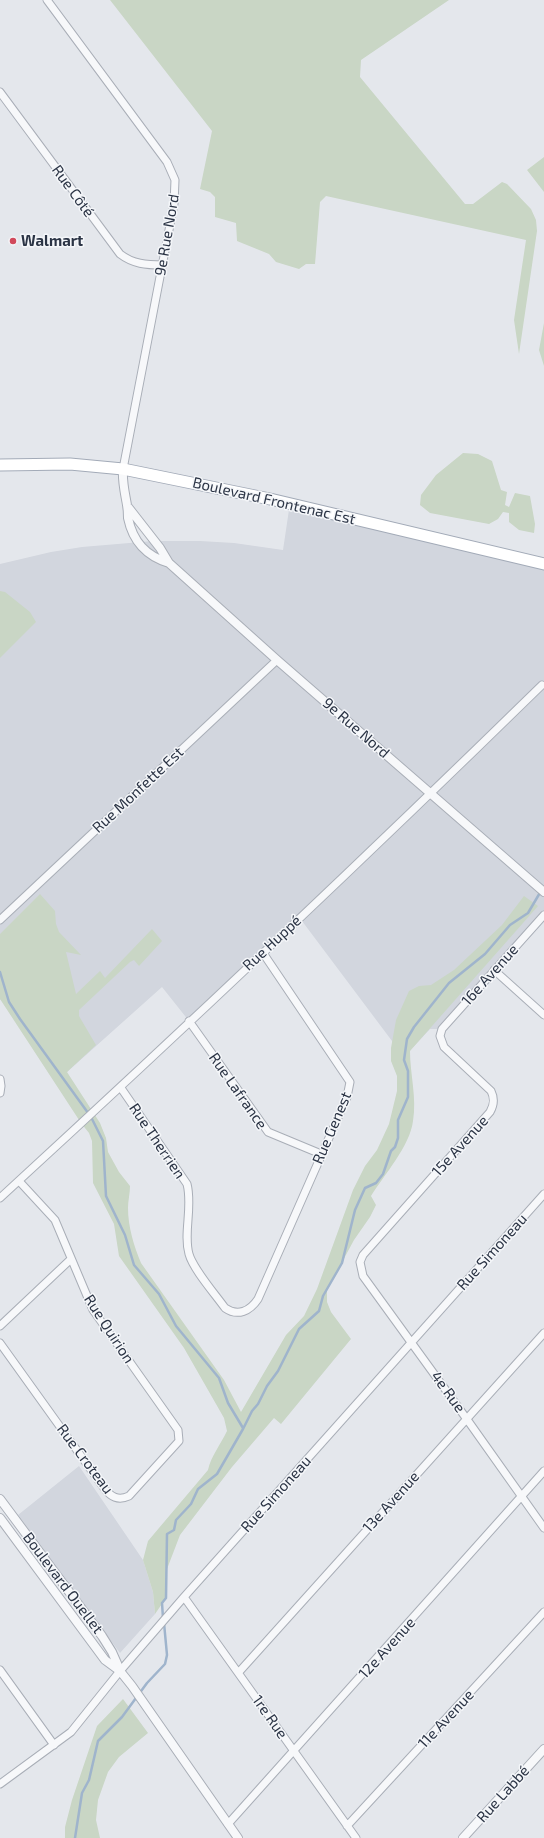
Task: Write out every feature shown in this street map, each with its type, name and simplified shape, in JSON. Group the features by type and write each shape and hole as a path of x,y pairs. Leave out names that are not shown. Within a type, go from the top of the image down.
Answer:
{"main road":[{"name":"Boulevard Frontenac Est","path":"0,465 70,464 123,469 270,499 544,564"}],"street":[{"name":"9e Rue Nord","path":"47,0 167,162 174,175 175,194 163,265 123,469 123,488 131,528 140,545 156,559 169,563"},
{"name":"Rue Côté","path":"0,92 120,254 129,261 163,265"},
{"name":"9e Rue Nord","path":"128,507 160,548 169,563 277,660 544,892"},
{"name":"Rue Monfette Est","path":"0,920 277,660"},
{"name":"Rue Huppé","path":"0,1198 121,1088 189,1021 431,793 542,685"},
{"name":"16e Avenue","path":"440,1036 442,1029 544,915"},
{"name":"Rue Genest","path":"244,1312 250,1309 258,1299 347,1096 350,1082 263,952"},
{"path":"494,970 544,1015"},
{"name":"Rue Lafrance","path":"189,1021 268,1132 321,1154"},
{"name":"15e Avenue","path":"363,1255 490,1112 494,1105 492,1092 444,1047 440,1036"},
{"name":"Rue Therrien","path":"121,1088 187,1184 190,1203 188,1249 192,1261 225,1308 230,1312 244,1312"},
{"name":"Rue Quirion","path":"19,1181 55,1220 93,1310 178,1430 179,1436"},
{"name":"Rue Simoneau","path":"0,1784 71,1732 120,1671 184,1597 544,1194"},
{"name":"4e Rue","path":"363,1255 360,1262 363,1276 544,1528"},
{"path":"0,1326 71,1259"},
{"name":"13e Avenue","path":"239,1672 544,1332"},
{"name":"Rue Croteau","path":"0,1343 104,1488 114,1498 118,1499 129,1496 176,1445 179,1436"},
{"name":"12e Avenue","path":"228,1824 544,1471"},
{"name":"Boulevard Ouellet","path":"0,1499 102,1636 112,1652 120,1671"},
{"name":"Boulevard Ouellet","path":"0,1518 105,1660 120,1671 141,1698 238,1838"},
{"name":"1re Rue","path":"184,1597 356,1838"},
{"name":"11e Avenue","path":"347,1826 544,1612"},
{"path":"0,1670 54,1745"},
{"name":"Rue Labbé","path":"463,1838 544,1749"}],"shaded area":[{"path":"290,503 544,564 544,915 442,1029 430,1029 404,1057 299,917 189,1021 162,987 67,1072 0,999 0,564 51,552 82,547 153,541 234,543 283,550"},
{"path":"79,1466 143,1560 153,1592 155,1614 120,1653 18,1515"}],"green space":[{"path":"110,0 449,0 361,60 360,77 465,204 473,204 502,182 507,184 531,209 536,220 537,231 519,354 514,320 526,240 326,196 320,202 315,264 306,264 299,269 276,262 269,254 237,241 236,223 215,217 215,197 210,192 200,189 212,131"},
{"path":"544,157 544,192 527,170"},
{"path":"544,323 544,366 539,350"},
{"path":"463,453 478,454 492,461 501,490 507,492 505,505 509,507 515,493 530,496 535,524 534,533 519,530 509,522 509,513 503,512 498,519 489,524 430,513 420,505 421,495 436,475"},
{"path":"0,591 5,592 30,612 36,622 0,658"},
{"path":"40,894 55,911 56,924 59,932 81,955 66,952 76,994 100,971 105,978 152,929 162,941 139,966 134,960 130,962 79,1010 79,1016 96,1045 67,1072 100,1123 106,1138 108,1152 119,1172 130,1186 128,1208 130,1229 141,1263 224,1380 241,1412 286,1335 304,1316 317,1289 353,1190 365,1166 377,1150 389,1124 397,1091 397,1076 391,1061 391,1048 396,1020 409,991 419,986 431,985 454,970 502,925 524,896 538,906 410,1051 414,1095 414,1112 411,1131 396,1160 371,1196 376,1205 370,1217 354,1240 327,1290 327,1302 331,1312 351,1339 281,1424 274,1418 232,1467 180,1535 167,1569 166,1598 155,1614 153,1592 143,1560 148,1541 208,1470 209,1465 227,1431 224,1418 184,1348 119,1256 114,1224 93,1183 92,1141 89,1133 0,999 0,934"},
{"path":"123,1699 148,1733 119,1757 108,1772 98,1800 96,1820 100,1838 65,1838 65,1827 72,1800 97,1726"}],"waterway":[{"path":"163,1618 162,1603 166,1598 167,1534 174,1530 176,1520 191,1504 198,1489 217,1474 252,1411 258,1404 267,1386 278,1371 299,1329 319,1311 323,1296 342,1263 355,1210 365,1188 376,1183 383,1174 391,1151 395,1147 398,1138 398,1120 408,1097 408,1071 404,1060 407,1039 414,1027 449,983 485,954 510,925 528,913 541,891"},
{"path":"0,972 9,1002 91,1117 103,1141 106,1196 125,1235 134,1265 159,1294 176,1326 219,1378 228,1403 243,1428"},
{"path":"75,1838 82,1793 89,1780 98,1741 122,1717 147,1683 165,1664 167,1655 164,1623"}],"place":[{"name":"Walmart","path":"13,241"}]}
